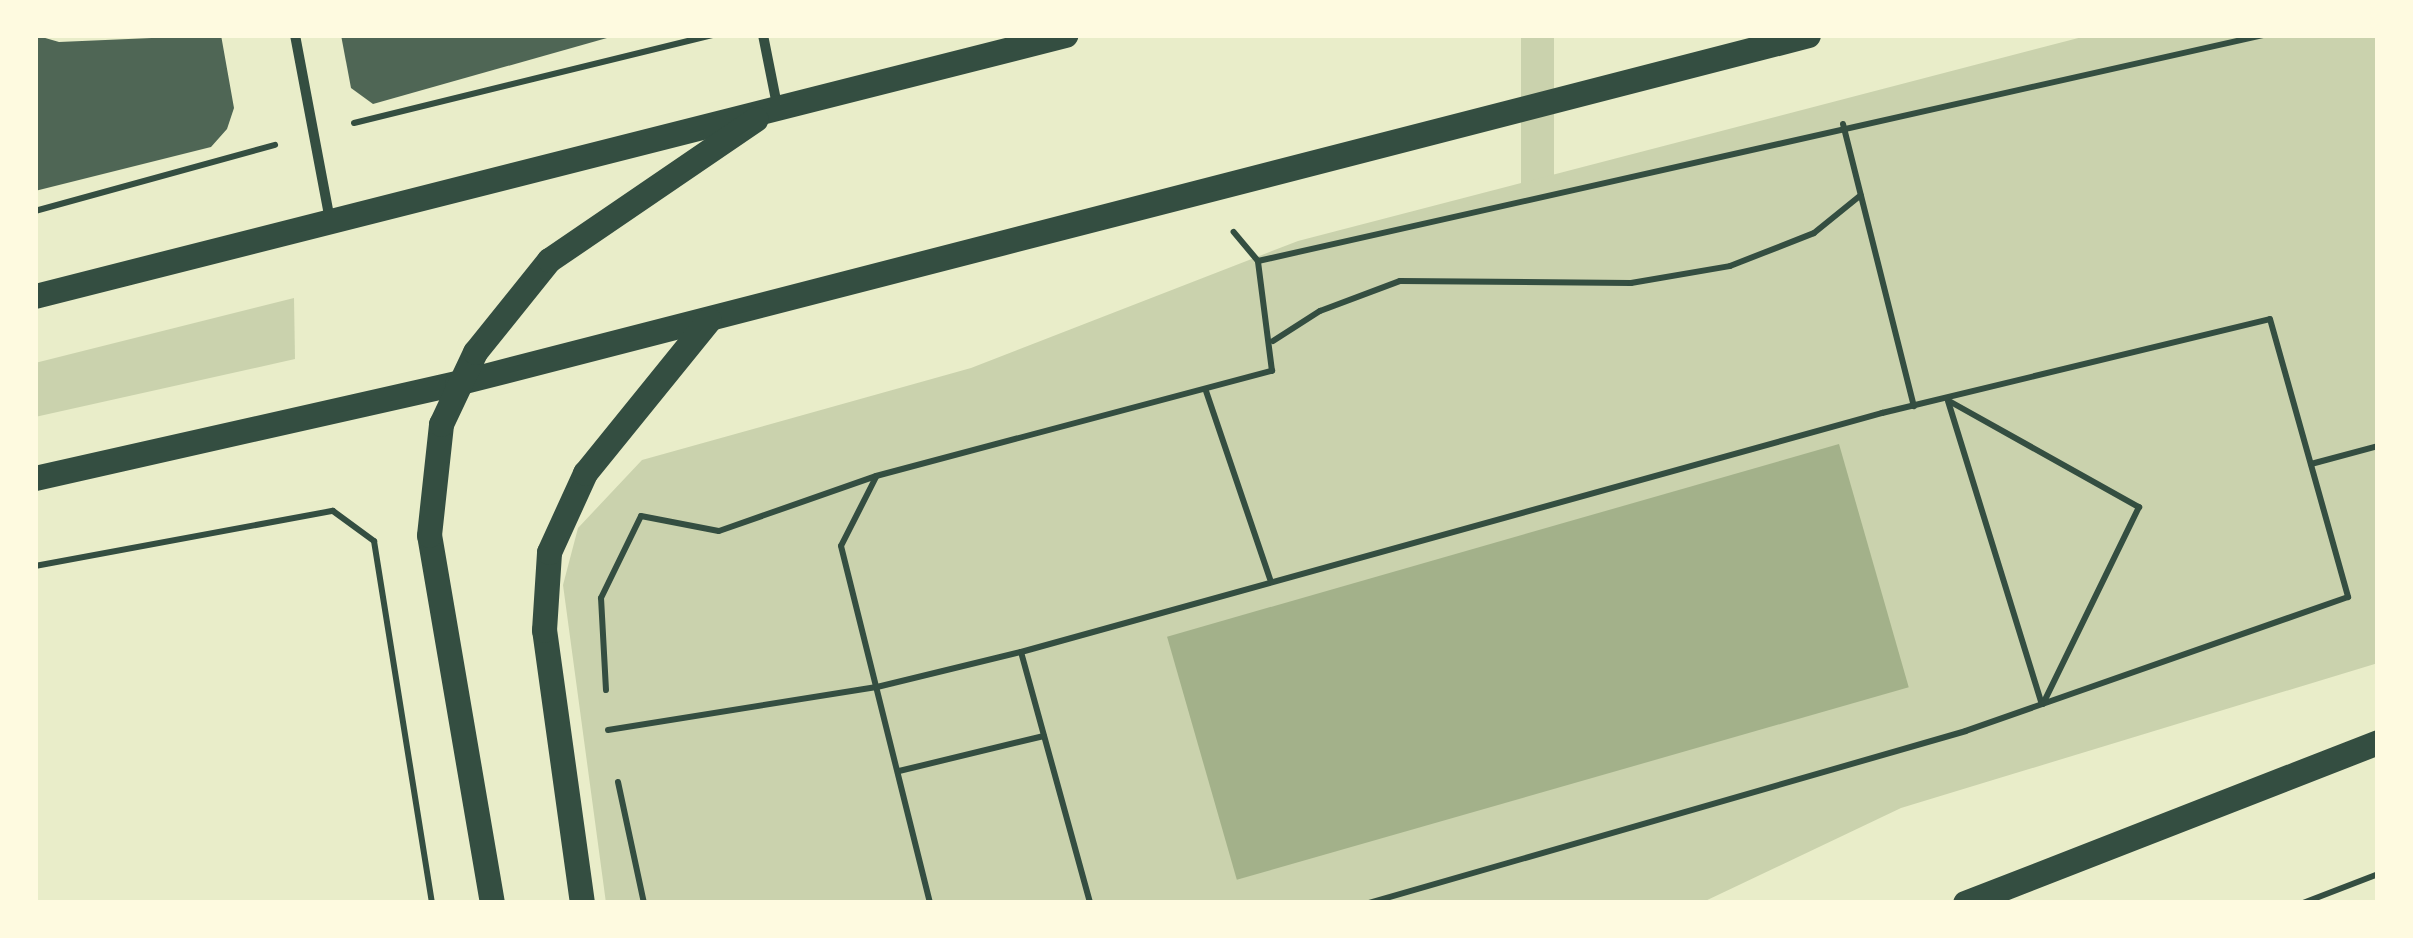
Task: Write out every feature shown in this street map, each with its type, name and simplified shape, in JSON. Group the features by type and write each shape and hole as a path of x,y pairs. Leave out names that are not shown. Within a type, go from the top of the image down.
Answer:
{"main road":[{"path":"35,296 1065,35"},
{"path":"35,478 457,383 1808,35"},
{"path":"492,903 429,535 432,457 457,383 510,303 573,239 778,106"},
{"path":"582,903 552,711 550,552 586,473 709,320"},
{"path":"1965,903 2378,742"}],"street":[{"path":"295,35 310,135 330,220"},
{"path":"762,35 778,106"}],"path":[{"path":"35,211 310,135 712,35"},
{"path":"1258,262 1843,124 2262,35"},
{"path":"1843,124 1914,406"},
{"path":"612,749 601,598 641,516 718,531 876,476 1272,372 1272,342 1258,262 1202,192"},
{"path":"1272,342 1320,310 1400,281 1631,283 1730,266 1814,233 1861,195"},
{"path":"608,730 878,687 1021,652 1270,579 1914,406 2270,318 2348,597 2042,705 1369,903"},
{"path":"1206,390 1270,579"},
{"path":"1947,399 2042,705"},
{"path":"1947,399 2140,507 2042,705"},
{"path":"2311,464 2378,446"},
{"path":"876,476 840,546 930,903"},
{"path":"35,566 333,511 374,541 432,903"},
{"path":"1021,652 1090,903"},
{"path":"899,771 1044,736"},
{"path":"616,768 644,903"},
{"path":"2302,903 2378,874"}],"shaded area":[{"path":"1521,35 1554,35 1554,885 1521,885"},
{"path":"2090,35 2378,35 2378,663 1901,808 1701,903 606,903 563,585 578,528 642,460 971,368 1298,241"},
{"path":"294,298 295,359 35,417 35,363"},
{"path":"1839,444 1909,687 1237,880 1167,637"}],"building":[{"path":"35,35 59,42 221,35 234,108 227,129 211,147 35,191"},
{"path":"341,35 614,36 373,104 351,88"}]}
